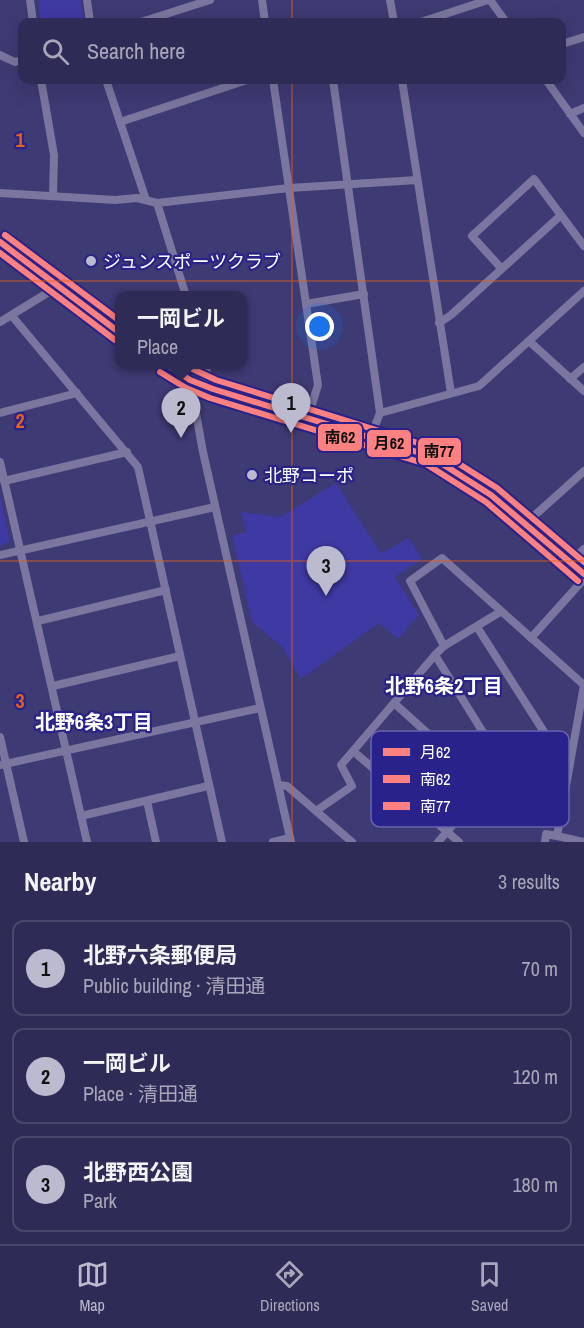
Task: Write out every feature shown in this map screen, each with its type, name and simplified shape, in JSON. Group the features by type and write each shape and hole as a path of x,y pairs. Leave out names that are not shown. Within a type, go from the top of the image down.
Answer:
{"street":[{"path":"30,0 32,18"},
{"path":"87,0 89,18"},
{"path":"154,18 210,0"},
{"path":"262,0 264,18"},
{"path":"390,0 393,18"},
{"path":"433,18 489,0 503,18"},
{"path":"566,42 584,37"},
{"path":"0,55 18,61"},
{"path":"42,84 54,155 53,196"},
{"path":"107,84 146,200"},
{"path":"120,122 235,84"},
{"path":"274,84 318,385 308,417"},
{"path":"334,84 380,413 371,436"},
{"path":"403,84 451,393"},
{"path":"549,84 584,133"},
{"path":"570,114 584,108"},
{"path":"501,268 472,236 534,179 584,246"},
{"path":"0,193 146,200 157,203 290,188 417,180"},
{"path":"157,203 184,291"},
{"path":"439,323 451,315 560,216"},
{"path":"0,242 57,288 115,329"},
{"path":"0,322 57,288"},
{"path":"380,413 479,386 584,291"},
{"path":"306,304 364,294"},
{"path":"12,316 138,467 222,842"},
{"path":"529,341 584,391"},
{"path":"570,379 584,367"},
{"path":"173,369 203,385 408,447 452,467 492,495 584,576 531,638"},
{"path":"203,385 207,369"},
{"path":"190,380 215,507 290,840 273,842"},
{"path":"0,413 77,393"},
{"path":"4,481 127,452"},
{"path":"0,462 53,686 64,750 87,842"},
{"path":"525,524 584,471"},
{"path":"0,555 215,507"},
{"path":"570,562 584,549"},
{"path":"444,646 410,581 442,558 584,685 569,766"},
{"path":"38,621 165,590"},
{"path":"316,811 352,786 341,765 444,646 500,612"},
{"path":"477,627 543,731"},
{"path":"53,686 180,656"},
{"path":"435,656 482,731"},
{"path":"394,703 425,731"},
{"path":"3,764 260,708"},
{"path":"0,737 3,764 24,842"},
{"path":"353,751 371,766"},
{"path":"279,785 287,786 352,842"},
{"path":"81,816 208,786"},
{"path":"147,801 156,842"},
{"path":"442,827 459,842"},
{"path":"438,842 450,827"},
{"path":"556,836 558,827"},
{"path":"545,842 546,834 584,842"}],"shaded area":[{"path":"39,0 81,0 83,18 40,18"},
{"path":"336,483 381,553 409,538 422,559 395,577 419,615 398,639 379,623 301,679 282,647 252,622 232,536 246,532 241,512 280,517"},
{"path":"0,495 10,541 0,546"}],"transit line":[{"name":"南77","path":"5,235 115,317"},
{"name":"月62","path":"0,242 115,329"},
{"name":"南62","path":"0,253 115,340"},
{"name":"月62","path":"174,369 190,380 213,389 430,456 491,495 584,574"},
{"name":"南77","path":"193,369 216,380 434,448 497,488 584,562"},
{"name":"南62","path":"160,372 186,388 210,398 426,464 486,502 578,581"}],"place":[{"name":"ジュンスポーツクラブ","path":"91,261"},
{"name":"北野六条郵便局","path":"291,433"},
{"name":"一岡ビル","path":"181,438"},
{"name":"北野コーポ","path":"252,475"},
{"name":"北野西公園","path":"326,596"}],"district":[{"name":"北野6条2丁目","path":"444,685"},
{"name":"北野6条3丁目","path":"94,721"}]}
